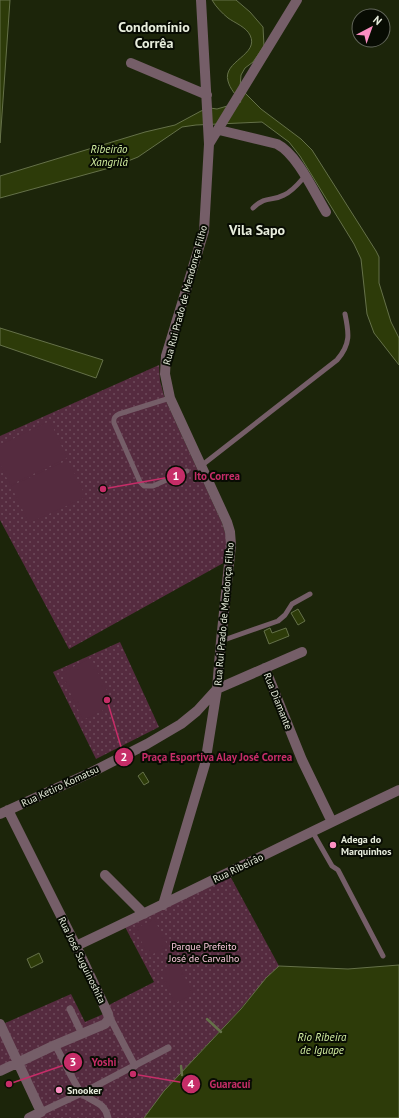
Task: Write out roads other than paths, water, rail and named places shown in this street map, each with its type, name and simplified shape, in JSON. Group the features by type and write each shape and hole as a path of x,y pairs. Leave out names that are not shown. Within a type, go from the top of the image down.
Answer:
{"street":[{"path":"201,0 210,144"},
{"name":"Rua Rui Prado de Mendonça Filho","path":"163,905 203,774 218,689 221,641 230,557 230,532 223,512 170,398 164,374 166,356 204,231 210,144 297,0"},
{"path":"130,63 207,98"},
{"path":"220,128 283,147 292,156 326,212"},
{"path":"218,689 302,652"},
{"name":"Rua Diamante","path":"265,668 302,760 332,822"},
{"name":"Rua Ketiro Komatsu","path":"4,812 92,772 147,744 181,724 197,711 218,689"},
{"name":"Rua Ribeirão","path":"76,946 399,790"},
{"name":"Rua José Suguinoshita","path":"0,1071 55,1045 105,1024 109,1020 108,1014 76,946 4,812"},
{"path":"105,875 144,914"},
{"path":"70,1009 82,1034"},
{"path":"108,1014 135,1066"},
{"path":"0,1024 3,1039 17,1063 41,1112"},
{"path":"55,1045 82,1093 102,1105 108,1118"},
{"path":"29,1118 82,1093 168,1048"}],"lane":[{"path":"253,208 262,200 278,197 289,192 305,176"},
{"path":"201,466 337,360 344,352 348,341 348,330 345,314"},
{"path":"170,398 119,414 113,419 140,482 144,486 153,486 187,471"},
{"path":"221,641 278,622 285,615 292,604 310,594"},
{"path":"312,831 332,866 338,870 383,956"}],"water":[{"path":"0,0 10,0 0,143"},
{"name":"Ribeirão Xangrilá","path":"212,0 236,0 250,12 263,27 264,46 253,62 245,68 241,75 240,87 261,109 301,139 312,150 376,251 379,257 379,283 391,322 399,338 399,365 374,333 367,314 361,259 354,244 300,156 289,142 262,122 182,127 138,157 113,167 0,198 0,176 145,132 175,125 201,111 210,108 217,109 241,102 230,87 228,74 230,68 250,48 252,42 248,32 243,27 228,18"},
{"path":"0,328 103,360 96,378 0,345"},
{"path":"298,609 305,621 298,625 291,613"},
{"path":"270,628 272,633 286,628 289,636 269,644 264,631"},
{"path":"143,772 149,782 144,785 138,776"},
{"path":"39,953 43,962 31,968 27,959"},
{"name":"Rio Ribeira de Iguape","path":"399,965 399,1118 144,1118 164,1091 241,1009 266,978 279,966 348,969"}],"waterway":[{"path":"207,1019 221,1032"},
{"path":"181,1066 182,1075"}],"place":[{"name":"Ito Correa","path":"103,489"},
{"name":"Praça Esportiva Alay José Correa","path":"107,700"},
{"name":"Adega do Marquinhos","path":"333,845"},
{"name":"Guaracuí","path":"133,1074"},
{"name":"Yoshi","path":"9,1084"},
{"name":"Snooker","path":"59,1090"}],"district":[{"name":"Condomínio Corrêa","path":"154,36"},
{"name":"Vila Sapo","path":"257,230"}],"park label":[{"name":"Parque Prefeito José de Carvalho","path":"204,952"}]}
